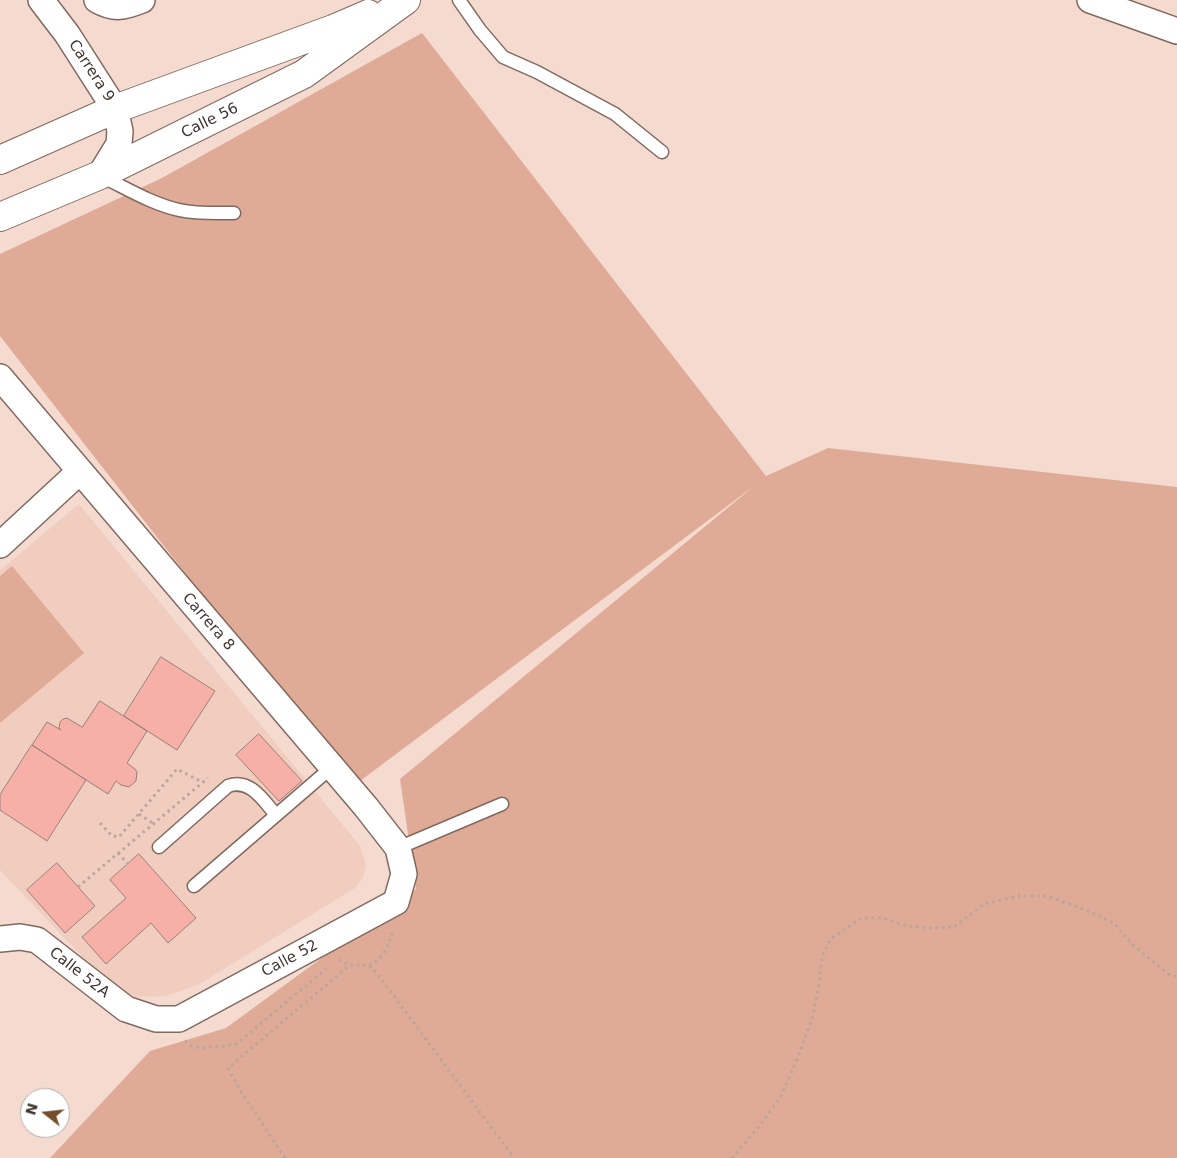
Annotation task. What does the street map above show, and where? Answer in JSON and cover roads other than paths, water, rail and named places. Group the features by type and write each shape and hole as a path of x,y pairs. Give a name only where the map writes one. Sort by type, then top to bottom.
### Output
{"street":[{"name":"Carrera 9","path":"41,0 67,34 115,109 120,131 119,144 100,175"},
{"path":"97,0 108,6 125,7 142,0"},
{"name":"Calle 56","path":"0,160 115,109 333,29 404,0"},
{"name":"Calle 56","path":"0,217 100,175 304,74 404,0"},
{"path":"1090,0 1177,31"},
{"name":"Carrera 8","path":"0,377 332,767 398,848 404,874 396,902"},
{"path":"0,546 79,472"},
{"name":"Calle 52","path":"168,1019 396,902"},
{"name":"Calle 52A","path":"0,939 20,937 37,940 126,1009 168,1019"}],"lane":[{"path":"459,0 480,30 503,57 537,72 614,114 662,152"},
{"path":"100,175 149,199 179,210 234,214"},
{"path":"194,886 332,767"},
{"path":"159,847 228,786 236,783 246,785 256,793 276,815"},
{"path":"398,848 502,804"}]}
